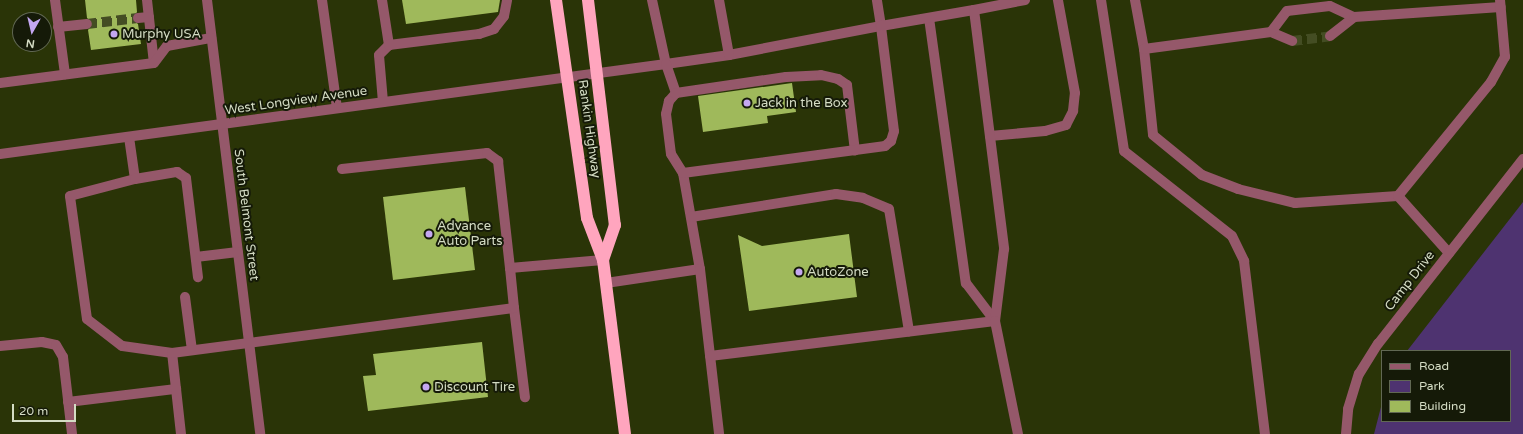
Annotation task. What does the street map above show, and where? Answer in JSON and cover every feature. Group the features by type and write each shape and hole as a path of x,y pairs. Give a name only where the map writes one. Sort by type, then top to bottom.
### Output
{"highway":[{"name":"Rankin Highway","path":"556,0 587,218 603,260 625,434"},
{"name":"Rankin Highway","path":"588,0 615,225 603,260"}],"street":[{"path":"55,0 65,74"},
{"path":"147,0 154,63"},
{"name":"South Belmont Street","path":"207,0 221,125 260,434"},
{"path":"322,0 337,108"},
{"path":"382,0 389,45"},
{"path":"383,102 379,55 389,45 494,29 504,16 507,0"},
{"path":"652,0 666,64 676,93"},
{"path":"719,0 729,55"},
{"path":"683,174 885,146 892,141 894,131 877,0"},
{"name":"West Longview Avenue","path":"0,154 729,55 1025,0"},
{"path":"990,136 1045,131 1066,125 1073,111 1075,93 1058,0"},
{"path":"1101,0 1124,151 1232,236 1244,261 1265,434"},
{"path":"1135,0 1144,49 1153,135 1202,175 1238,189 1295,203 1398,196 1491,82 1505,57 1501,4 1354,17 1330,6 1287,11 1271,32"},
{"path":"974,10 1004,249 995,321 1018,434"},
{"path":"138,18 149,17"},
{"path":"1330,36 1354,17"},
{"path":"928,18 966,282 995,321"},
{"path":"58,27 87,24"},
{"path":"1144,49 1271,32 1292,41"},
{"path":"0,83 154,63 167,46 211,38"},
{"path":"719,434 700,269 683,174 671,154 666,114 670,101 676,93 786,77 821,75 838,79 847,85 855,150"},
{"path":"129,137 135,179"},
{"path":"342,169 487,153 498,161 525,397"},
{"name":"Camp Drive","path":"1346,434 1348,409 1359,374 1378,344 1523,159"},
{"path":"198,277 186,178 177,172 135,179 70,196 87,319 122,346 172,353 514,308"},
{"path":"691,218 836,194 863,198 889,208 909,332"},
{"path":"1398,196 1449,253"},
{"path":"196,257 238,252"},
{"path":"510,268 603,260"},
{"path":"606,283 700,269"},
{"path":"185,297 192,350"},
{"path":"710,356 995,321"},
{"path":"0,346 42,342 56,345 63,356 72,434"},
{"path":"172,353 181,434"},
{"path":"68,402 176,389"}],"green space":[{"path":"1523,202 1523,434 1374,434 1381,407 1381,422 1511,422 1511,350 1408,350"}],"building":[{"name":"Murphy USA","path":"85,0 136,0 137,12 132,19 138,24 141,44 91,50 88,30 93,23 87,18"},
{"path":"402,0 500,0 498,12 406,24"},
{"name":"Jack in the Box","path":"792,83 796,112 767,116 768,123 703,132 698,96"},
{"name":"Advance Auto Parts","path":"465,187 475,270 393,280 383,197"},
{"name":"AutoZone","path":"849,234 857,297 749,311 738,235 762,246"},
{"name":"Discount Tire","path":"482,342 488,397 368,411 363,376 376,375 373,354"}],"tunnel":[{"path":"87,24 138,18"},
{"path":"1292,41 1330,36"}],"place":[{"name":"Murphy USA","path":"114,34"},
{"name":"Jack in the Box","path":"747,103"},
{"name":"Advance Auto Parts","path":"429,234"},
{"name":"AutoZone","path":"799,272"},
{"name":"Discount Tire","path":"426,387"}]}
